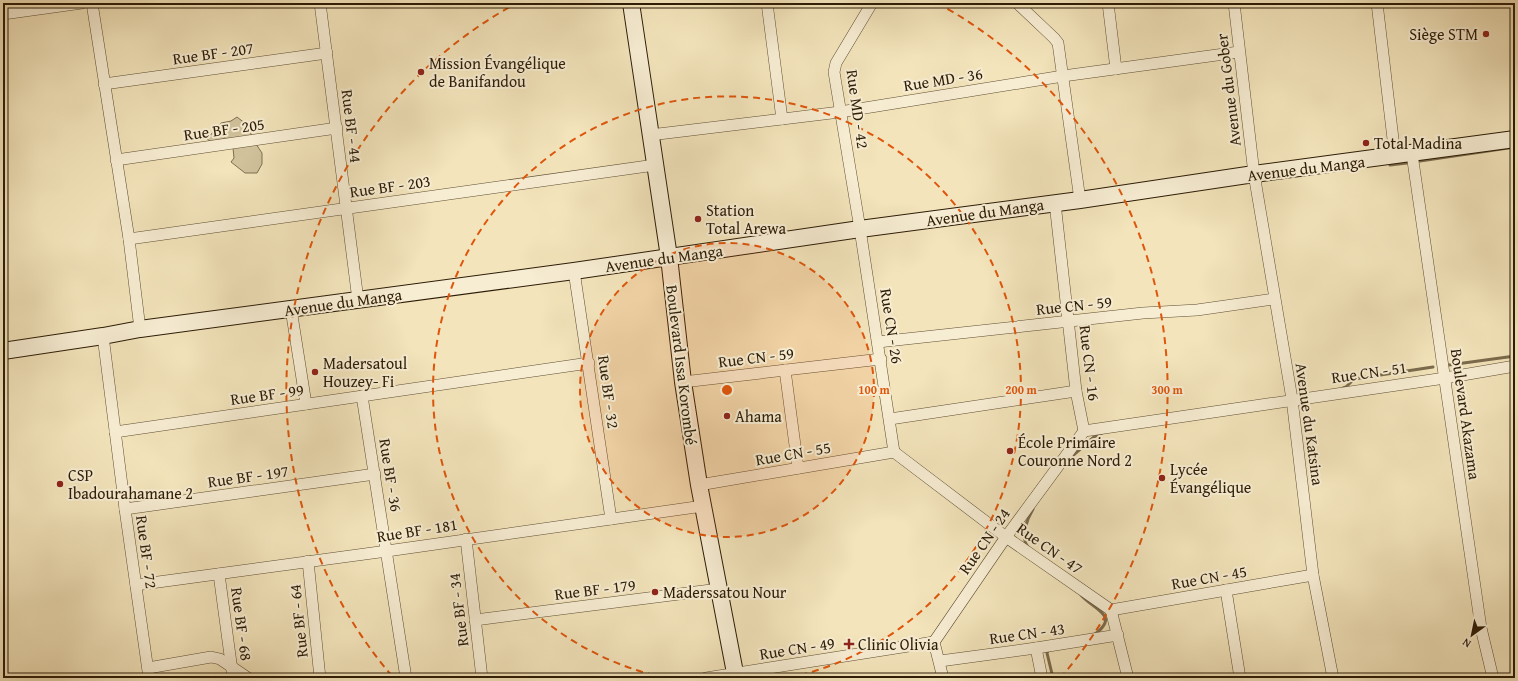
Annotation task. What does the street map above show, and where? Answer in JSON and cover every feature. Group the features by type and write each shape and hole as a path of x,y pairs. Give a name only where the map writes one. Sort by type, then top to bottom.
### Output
{"street":[{"path":"3,14 82,3"},
{"path":"92,3 129,239 140,329"},
{"name":"Rue BF - 44","path":"320,3 358,300"},
{"name":"Boulevard Issa Korombé","path":"631,3 669,257 683,382 699,485 736,676"},
{"path":"767,3 782,119"},
{"name":"Rue MD - 42","path":"860,229 834,68 872,3"},
{"path":"1017,3 1057,40 1080,200"},
{"path":"1108,3 1116,69"},
{"name":"Avenue du Gober","path":"1234,3 1254,174"},
{"path":"1377,3 1395,156"},
{"name":"Rue MD - 36","path":"650,135 840,112 1063,76 1240,52"},
{"name":"Rue BF - 207","path":"104,84 327,53"},
{"name":"Rue BF - 205","path":"116,160 337,128"},
{"name":"Avenue du Manga","path":"3,351 140,329 574,271 860,229 1080,200 1254,174 1515,139"},
{"name":"Boulevard Akazama","path":"1412,154 1481,628 1493,678"},
{"name":"Rue BF - 203","path":"129,239 655,165"},
{"name":"Avenue du Katsina","path":"1254,174 1292,399 1313,575 1330,677"},
{"name":"Rue CN - 16","path":"1055,203 1076,391 1084,431"},
{"name":"Rue CN - 26","path":"860,229 894,452"},
{"name":"Rue BF - 32","path":"574,271 589,363 611,519"},
{"name":"Rue CN - 59","path":"878,342 1143,313 1197,310 1274,299"},
{"path":"291,309 306,404"},
{"name":"Rue BF - 72","path":"103,336 125,509 149,673"},
{"name":"Rue CN - 59","path":"683,382 880,359"},
{"name":"Rue BF - 99","path":"115,432 589,363"},
{"name":"Rue CN - 51","path":"1084,431 1292,399 1445,378 1515,366"},
{"path":"785,370 798,468"},
{"path":"890,419 1076,391"},
{"name":"Rue BF - 36","path":"362,396 406,678"},
{"name":"Rue CN - 24","path":"934,642 1006,537 1084,431"},
{"name":"Rue CN - 55","path":"699,485 894,452"},
{"name":"Rue CN - 47","path":"894,452 1006,537 1111,610"},
{"name":"Rue BF - 197","path":"125,509 375,474"},
{"name":"Rue BF - 181","path":"136,585 308,561 387,552 466,539 703,506"},
{"name":"Rue BF - 34","path":"466,539 482,678"},
{"name":"Rue BF - 64","path":"308,561 320,678"},
{"name":"Rue BF - 68","path":"219,574 233,678"},
{"name":"Rue CN - 45","path":"1111,610 1313,575"},
{"name":"Rue BF - 179","path":"475,620 719,589"},
{"path":"1226,590 1240,678"},
{"path":"1111,610 1128,678"},
{"name":"Rue CN - 43","path":"940,661 1118,635"},
{"path":"934,642 940,661 943,678"},
{"name":"Rue CN - 49","path":"706,678 736,676 934,642"},
{"path":"1036,648 1042,678"},
{"path":"149,673 211,657 220,659 231,665 248,678"}],"shaded area":[{"path":"237,117 246,124 262,153 262,164 257,173 245,173 231,162 234,158 233,148 235,140 224,138 217,146 207,139 221,123 231,121"}],"waterway":[{"path":"1420,161 1515,147"},
{"path":"1390,165 1407,163"},
{"path":"1449,365 1515,356"},
{"path":"1343,388 1354,379 1433,367"},
{"path":"1070,458 1094,437 1102,433"},
{"path":"1028,547 1024,533 1033,509"},
{"path":"1081,595 1098,609 1105,618 1102,628 1094,635"},
{"path":"1049,649 1047,653 1053,678"}],"place":[{"name":"Siège STM","path":"1486,34"},
{"name":"Mission Évangélique de Banifandou","path":"421,72"},
{"name":"Total Madina","path":"1366,143"},
{"name":"Station Total Arewa","path":"698,219"},
{"name":"Madersatoul Houzey- Fi","path":"315,372"},
{"name":"Ahama","path":"727,416"},
{"name":"École Primaire Couronne Nord 2","path":"1010,451"},
{"name":"Lycée Évangélique","path":"1162,478"},
{"name":"CSP Ibadourahamane 2","path":"60,484"},
{"name":"Maderssatou Nour","path":"655,592"},
{"name":"Clinic Olivia","path":"849,644"}]}
